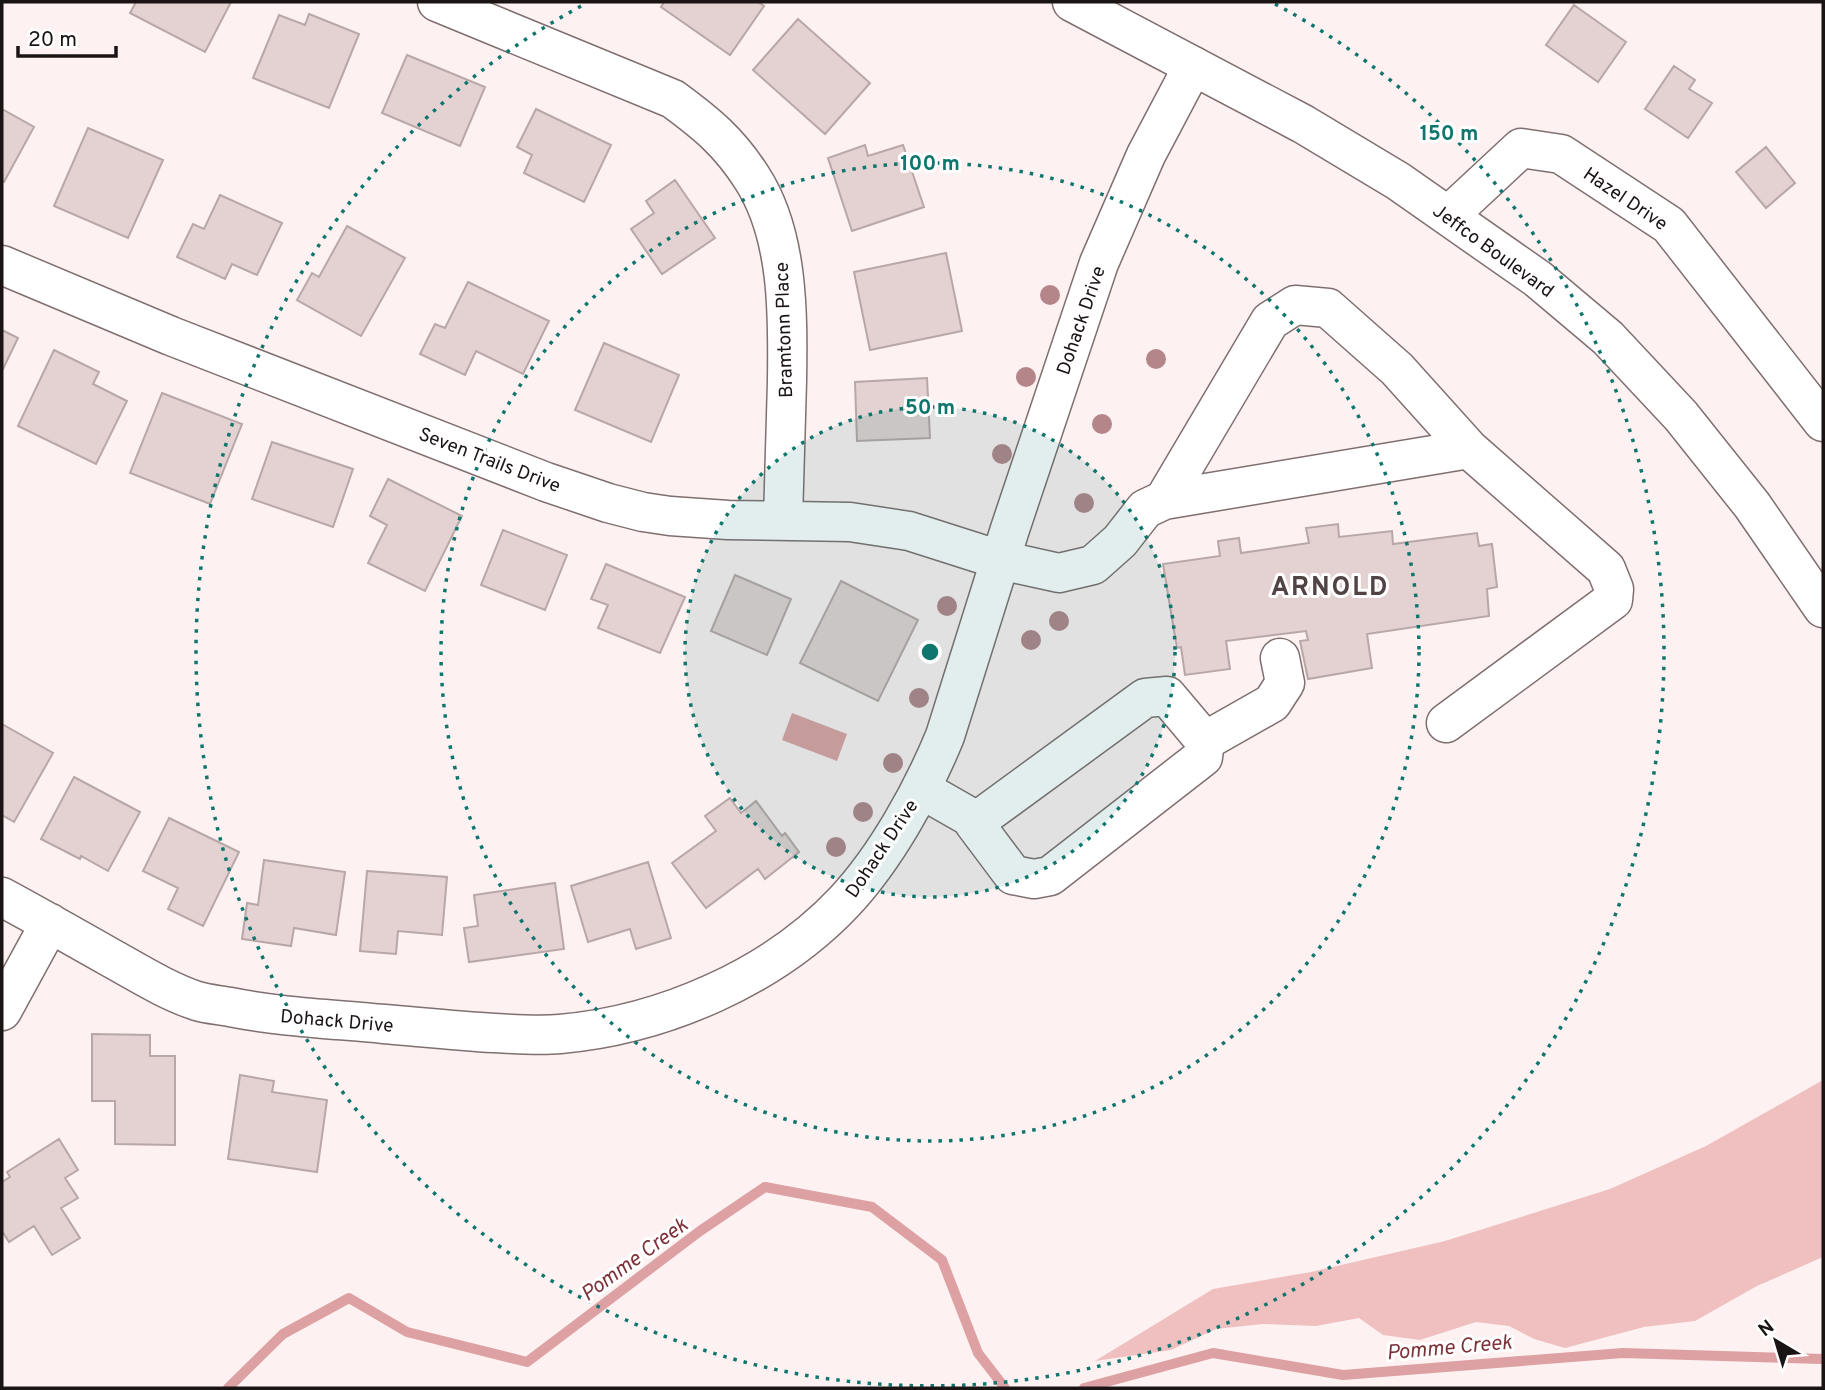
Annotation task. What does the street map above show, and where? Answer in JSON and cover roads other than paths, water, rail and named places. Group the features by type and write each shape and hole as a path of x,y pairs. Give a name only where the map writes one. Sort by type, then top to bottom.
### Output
{"street":[{"name":"Bramtonn Place","path":"437,2 673,99 706,123 730,147 753,179 768,209 780,253 785,296 787,328 783,520"},
{"name":"Jeffco Boulevard","path":"1072,2 1303,124 1398,181 1538,279 1608,338 1681,416 1744,495 1823,608"},
{"name":"Dohack Drive","path":"2,897 162,986 199,1001 256,1013 497,1033 558,1034 602,1029 647,1018 696,1001 743,978 788,950 816,930 846,900 887,845 921,789 945,736 1099,262 1146,155 1193,66"},
{"name":"Hazel Drive","path":"1449,215 1521,148 1561,155 1669,225 1823,422"},
{"name":"Seven Trails Drive","path":"2,265 171,336 546,482 643,512 728,520 850,523 909,531 1000,560 1059,573 1093,565 1120,541 1144,509 1164,500"},
{"path":"1164,500 1270,321 1295,305 1328,308 1397,369 1469,449 1606,569 1614,589 1612,600 1446,723"},
{"path":"1164,500 1469,449"},
{"path":"1205,741 1272,703 1285,683 1280,658"},
{"path":"921,789 970,817 974,823 1013,875 1034,880 1050,876 1203,757 1205,741 1167,696 1145,698 974,823"},
{"path":"2,1011 50,923"}],"waterway":[{"name":"Pomme Creek","path":"228,1388 283,1334 349,1298 407,1332 527,1362 700,1231 765,1187 872,1207 942,1260 978,1353 1005,1388"},
{"name":"Pomme Creek","path":"1084,1388 1213,1353 1343,1375 1623,1353 1823,1359"}],"district":[{"name":"ARNOLD","path":"1330,586"}]}
